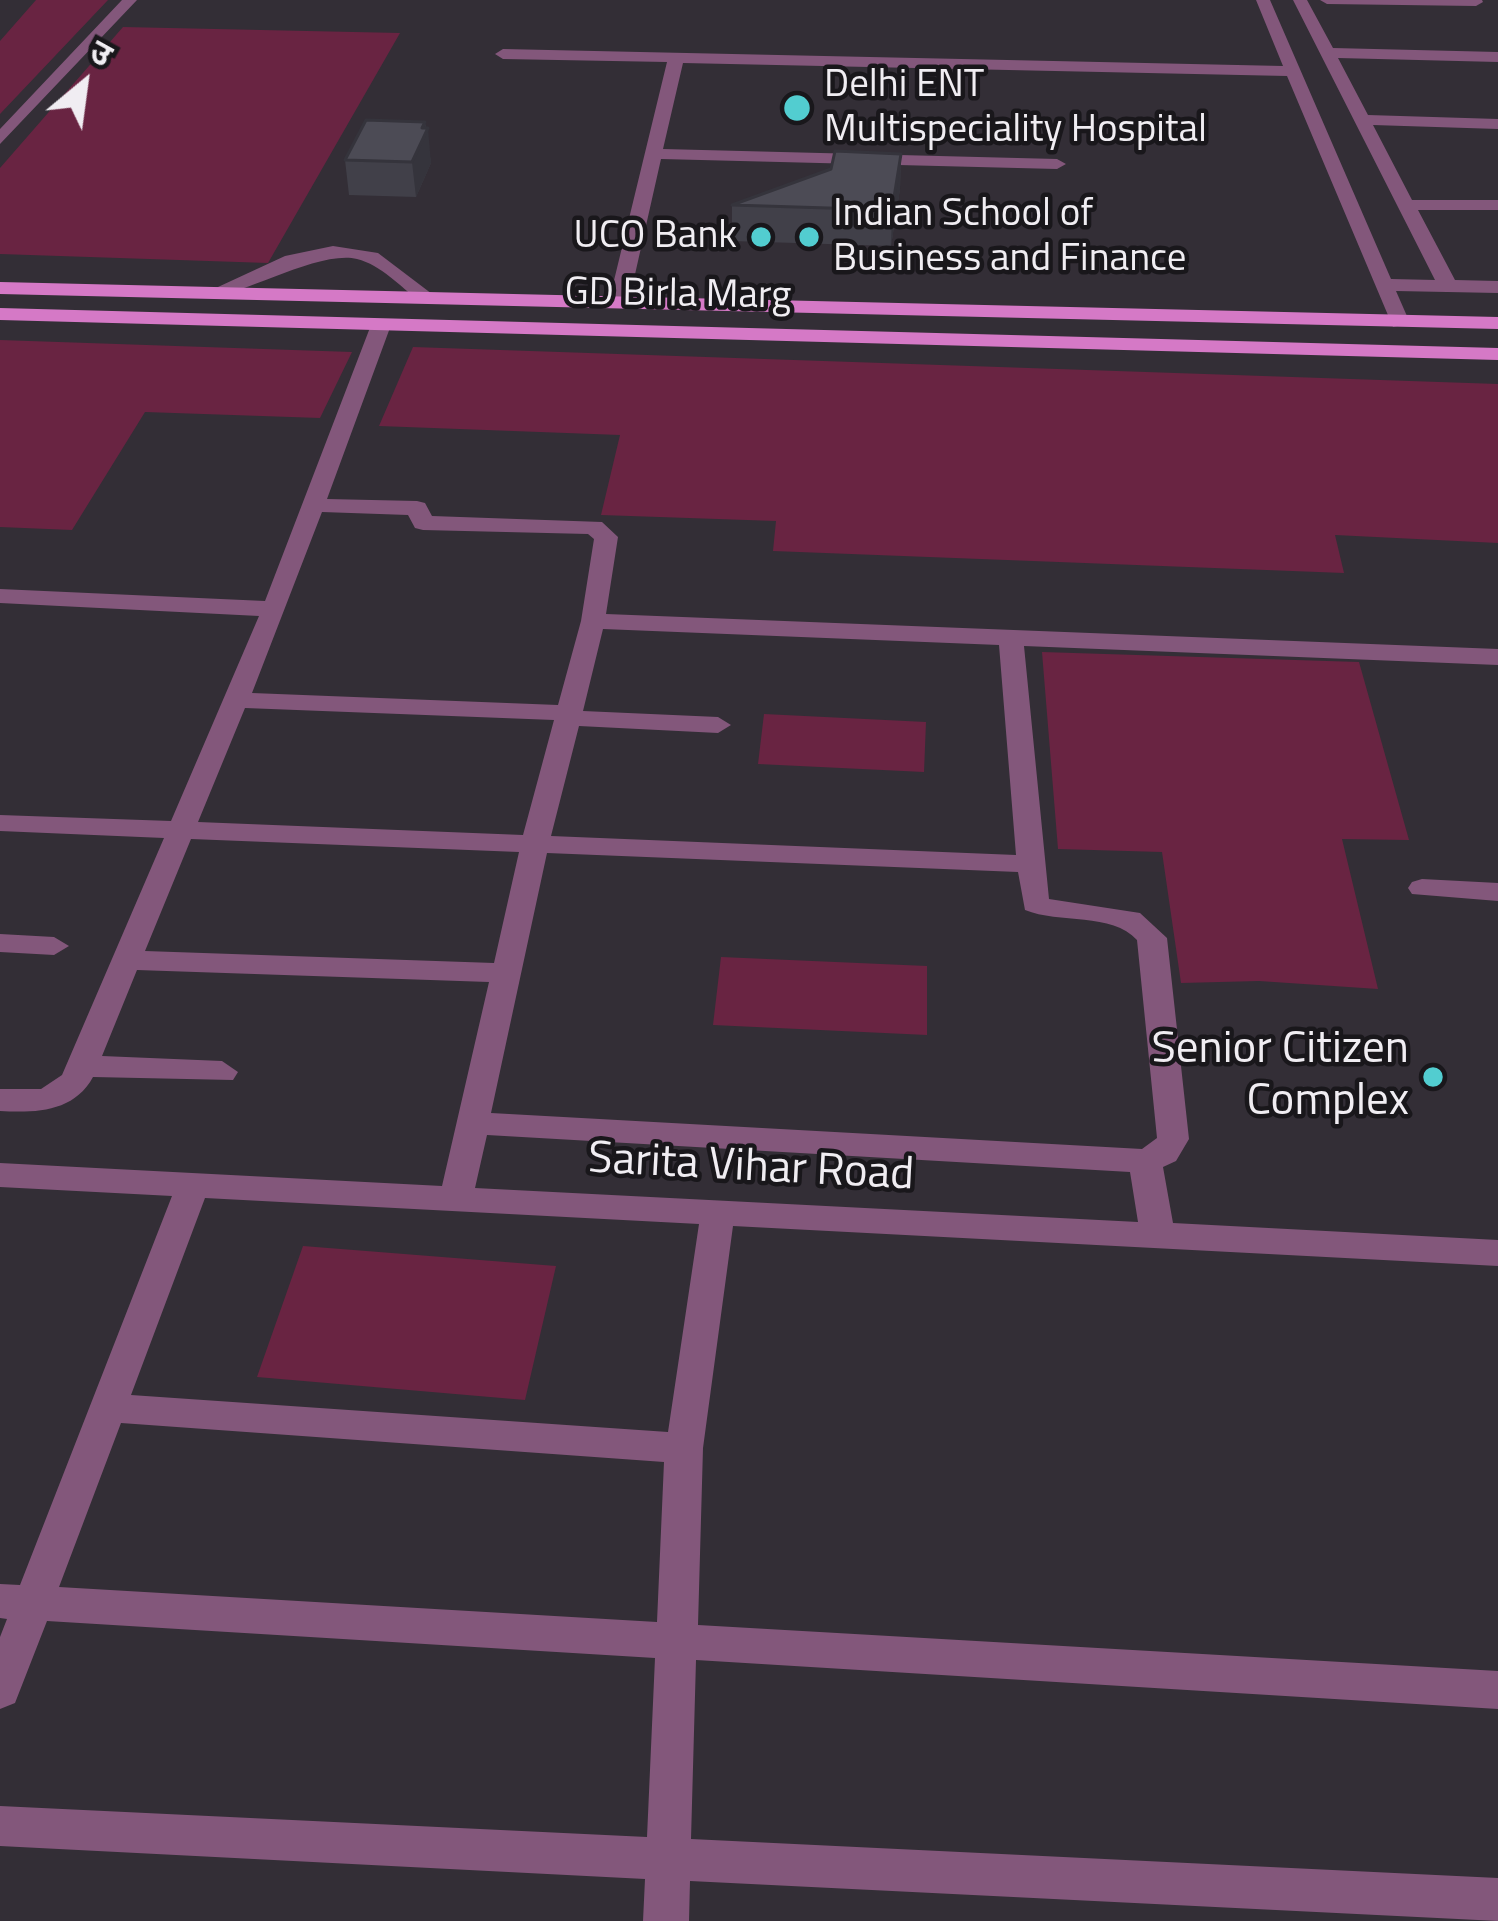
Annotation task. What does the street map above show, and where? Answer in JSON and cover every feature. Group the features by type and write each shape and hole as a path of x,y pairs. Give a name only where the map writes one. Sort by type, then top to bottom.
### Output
{"main road":[{"name":"GD Birla Marg","path":"0,288 1498,323"},
{"path":"669,332 822,328 832,320 820,313 674,302"},
{"path":"1037,311 1008,316 898,315 882,322 895,328 1022,331 1086,343"},
{"name":"GD Birla Marg","path":"0,314 1498,354"}],"street":[{"path":"0,140 130,0"},
{"path":"1252,0 1263,0 1400,323"},
{"path":"1300,0 1448,286"},
{"path":"1327,0 1476,2"},
{"path":"1328,53 1498,57"},
{"path":"503,54 1293,71"},
{"path":"619,301 676,58"},
{"path":"1366,121 1498,124"},
{"path":"653,154 1057,164"},
{"path":"1406,205 1498,205"},
{"path":"215,292 315,255 347,252 370,256 426,297"},
{"path":"1384,285 1498,287"},
{"path":"0,1100 36,1102 62,1096 81,1066 274,609 381,325"},
{"path":"314,505 417,508 423,523 600,529 606,537 593,622 535,844 455,1199"},
{"path":"0,596 274,609"},
{"path":"593,622 1498,657"},
{"path":"472,1123 1145,1161 1164,1153 1172,1139 1152,938 1144,925 1130,918 1065,915 1035,904 1011,637"},
{"path":"236,700 718,724"},
{"path":"0,823 1028,864"},
{"path":"1422,889 1498,892"},
{"path":"0,943 54,946"},
{"path":"126,960 506,973"},
{"path":"81,1066 222,1072"},
{"path":"1145,1161 1158,1236"},
{"name":"Sarita Vihar Road","path":"0,1175 1498,1253"},
{"path":"0,1690 17,1602 110,1408 194,1185"},
{"path":"666,1921 684,1448 718,1213"},
{"path":"110,1408 684,1448"},
{"path":"17,1602 1498,1690"},
{"path":"0,1826 1498,1900"}],"shaded area":[{"path":"36,0 108,0 0,114 0,41"},
{"path":"123,27 400,33 268,263 0,254 0,168"},
{"path":"0,340 352,352 320,418 145,412 72,530 0,527"},
{"path":"413,347 1498,384 1498,543 1335,535 1344,573 773,551 776,521 601,515 620,435 379,426"},
{"path":"1042,652 1359,662 1409,840 1342,839 1378,989 1259,981 1181,983 1162,852 1058,849"},
{"path":"764,714 926,722 924,772 758,764"},
{"path":"721,957 927,966 927,1035 713,1025"},
{"path":"303,1246 556,1266 525,1400 257,1377"}],"building":[{"path":"366,120 425,122 422,128 428,128 412,162 345,160"},
{"path":"835,151 901,154 892,210 732,205 831,169"}],"place":[{"name":"Delhi ENT Multispeciality Hospital","path":"797,108"},
{"name":"UCO Bank","path":"761,237"},
{"name":"Indian School of Business and Finance","path":"809,237"},
{"name":"Senior Citizen Complex","path":"1433,1077"}]}
